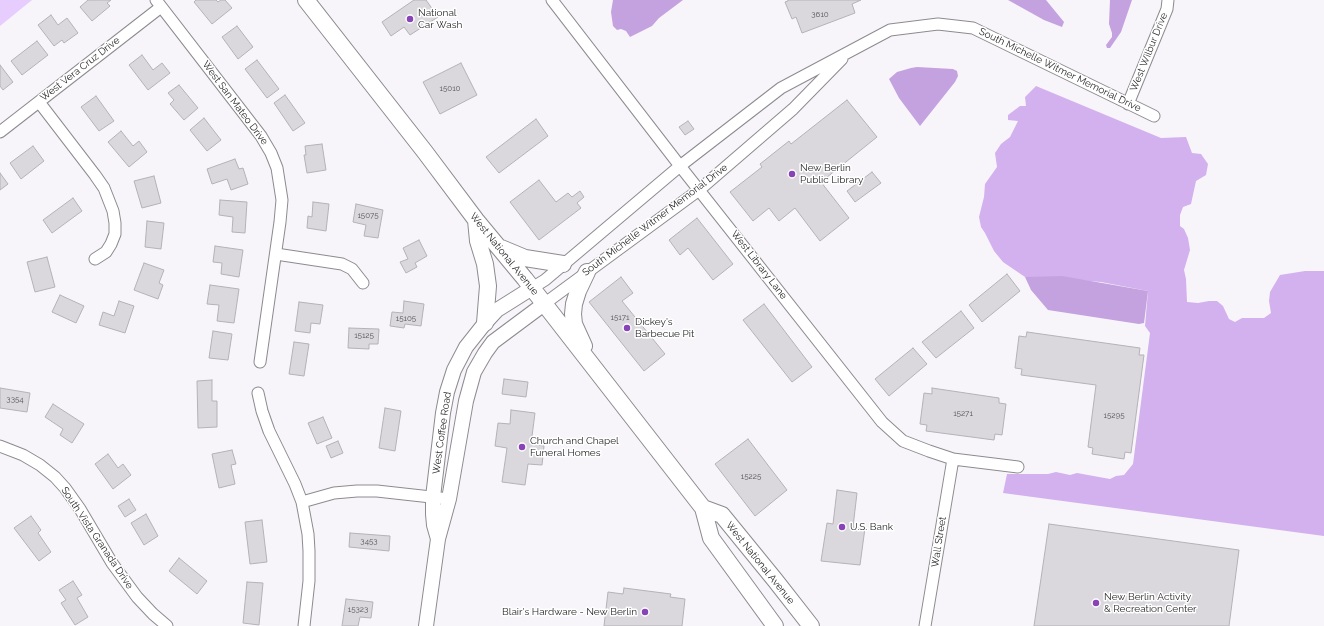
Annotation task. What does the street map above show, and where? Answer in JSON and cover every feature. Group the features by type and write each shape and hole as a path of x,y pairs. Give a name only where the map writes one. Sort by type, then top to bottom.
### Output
{"main road":[{"name":"West National Avenue","path":"306,0 425,152 476,220 532,288 703,508 711,538 775,626"},
{"path":"476,220 478,241 486,270 488,286 484,323"},
{"path":"499,247 525,258 563,264"},
{"path":"587,272 574,304 574,324 597,373"},
{"name":"West National Avenue","path":"703,508 722,515 811,626"}],"street":[{"name":"West Library Lane","path":"552,0 680,166 882,422 903,441 929,451 953,459 1013,467"},
{"name":"West Wilbur Drive","path":"1128,104 1167,9 1168,0"},
{"name":"West Vera Cruz Drive","path":"0,132 39,102 158,4"},
{"name":"West San Mateo Drive","path":"158,4 262,136 278,168 282,200 276,254 260,362"},
{"name":"South Michelle Witmer Memorial Drive","path":"532,288 545,280 680,166 781,88 890,30 938,24 973,28 1154,116"},
{"name":"South Michelle Witmer Memorial Drive","path":"544,304 699,190 793,109 851,50"},
{"path":"39,102 104,188 113,211 115,234 106,252 95,259"},
{"path":"276,254 342,264 352,270 363,283"},
{"name":"West Coffee Road","path":"438,540 432,514 433,497 443,413 448,386 459,358 484,323 500,307 532,288"},
{"name":"West Coffee Road","path":"426,626 438,540 449,499 466,400 477,367 493,342 544,304"},
{"path":"258,393 269,431 295,484 302,502 308,534 309,551 309,581 304,626"},
{"name":"South Vista Granada Drive","path":"0,446 23,455 40,465 55,477 80,509 112,563 137,597 167,626"},
{"name":"Wall Street","path":"925,626 953,459"},
{"path":"302,502 334,493 377,490 449,499"}],"shaded area":[{"path":"0,0 32,0 0,26"},
{"path":"613,0 683,0 659,18 652,26 630,37 626,31 621,29 617,30 613,26 611,12"},
{"path":"1008,0 1046,0 1064,22 1062,27 1044,20"},
{"path":"1110,0 1132,0 1121,32 1110,48 1107,48 1106,45 1112,37 1109,24"},
{"path":"917,67 953,69 957,71 958,76 955,82 920,126 899,98 889,79 897,72"},
{"path":"1036,86 1161,138 1186,137 1192,153 1201,154 1208,164 1206,175 1196,181 1191,204 1183,207 1180,215 1180,226 1184,229 1188,238 1190,250 1184,270 1187,302 1198,303 1217,301 1223,306 1229,319 1235,322 1242,318 1264,318 1271,313 1269,301 1270,292 1280,275 1305,271 1324,271 1324,536 1003,493 1007,474 1048,474 1056,472 1070,475 1077,473 1110,479 1116,476 1124,475 1133,464 1150,333 1145,326 1148,291 1101,282 1025,277 1003,262 994,251 981,227 979,217 984,197 985,184 997,167 995,153 1001,144 1010,137 1018,121 1008,120 1008,115 1020,106 1026,106 1025,97"},
{"path":"1062,276 1148,291 1144,323 1139,324 1048,310 1031,290 1025,277"}],"building":[{"path":"88,0 111,0 107,3 110,6 92,21 80,7"},
{"path":"196,0 216,0 218,2 225,0 232,8 212,24 194,2"},
{"name":"National Car Wash","path":"414,0 426,0 438,17 410,35 404,27 391,36 382,22"},
{"path":"788,0 861,0 852,4 855,13 802,33 796,17 792,19 785,2"},
{"path":"51,15 58,25 67,18 78,33 64,43 62,40 54,46 38,25"},
{"path":"237,26 253,47 238,59 222,37"},
{"path":"37,41 48,55 22,75 11,61"},
{"path":"142,55 153,70 162,63 170,73 148,90 129,65"},
{"path":"257,60 279,89 267,98 245,69"},
{"path":"461,63 477,95 440,114 423,82"},
{"path":"0,65 13,82 3,90 0,86"},
{"path":"179,85 198,108 184,120 170,104 174,100 168,93"},
{"path":"285,95 305,123 293,131 274,103"},
{"path":"96,96 114,121 99,131 81,107"},
{"name":"New Berlin Public Library","path":"847,100 877,137 821,182 849,218 820,241 795,208 779,221 769,208 753,221 730,192 762,167 760,164 789,141 791,144"},
{"path":"204,118 221,140 207,151 190,130"},
{"path":"536,119 548,136 499,173 486,157"},
{"path":"688,121 694,129 685,135 679,127"},
{"path":"121,131 133,146 139,141 147,152 129,167 108,142"},
{"path":"322,144 326,170 307,173 304,155 306,155 305,146"},
{"path":"33,146 44,161 21,179 10,163"},
{"path":"235,159 239,169 243,168 248,184 231,190 227,179 212,184 207,169"},
{"path":"872,172 881,183 855,202 847,191"},
{"path":"0,173 8,184 0,190"},
{"path":"154,176 161,203 142,208 134,181"},
{"path":"539,180 556,202 568,193 572,197 580,191 584,197 577,203 581,208 539,240 510,202"},
{"path":"73,198 82,211 52,233 43,220"},
{"path":"220,200 247,202 245,233 232,232 233,217 219,215"},
{"path":"313,202 329,204 326,231 307,228 308,216 312,217"},
{"path":"356,204 383,210 378,238 364,236 366,225 353,222"},
{"path":"697,218 733,264 713,280 688,248 680,255 669,240"},
{"path":"147,221 164,223 161,249 145,247"},
{"path":"419,240 427,256 415,263 417,267 406,273 400,262 408,259 403,248"},
{"path":"215,246 243,250 239,277 221,274 222,263 213,262"},
{"path":"47,257 55,287 35,292 27,262"},
{"path":"144,263 164,270 159,283 163,285 158,299 134,290"},
{"path":"1007,274 1020,291 982,322 969,305"},
{"name":"Dickey's Barbecue Pit","path":"621,277 633,293 622,301 665,354 644,371 589,302"},
{"path":"210,285 239,289 234,323 217,321 219,305 207,304"},
{"path":"60,295 84,306 76,323 52,312"},
{"path":"119,301 134,306 125,333 99,325 103,312 114,316"},
{"path":"404,301 424,304 421,326 405,324 404,328 390,326 392,312 403,313"},
{"path":"299,302 323,305 320,324 311,323 310,333 295,331"},
{"path":"764,304 812,367 792,382 743,320"},
{"path":"961,311 974,328 936,358 922,342"},
{"path":"349,328 379,329 378,344 369,344 369,349 348,348"},
{"path":"213,331 232,334 228,360 209,358"},
{"path":"1027,332 1140,348 1139,355 1144,355 1131,453 1125,452 1124,459 1092,454 1093,448 1088,447 1096,385 1021,375 1022,369 1015,368 1019,336 1026,337"},
{"path":"294,342 309,344 304,376 289,374"},
{"path":"913,348 927,364 889,396 875,379"},
{"path":"504,379 528,382 526,397 502,394"},
{"path":"212,380 212,401 217,401 217,427 198,428 197,381"},
{"path":"0,388 30,393 27,412 0,408"},
{"path":"932,388 999,398 999,403 1006,404 1002,435 995,434 994,440 926,431 927,425 920,424 924,393 932,394"},
{"path":"53,404 84,424 72,443 60,435 63,429 45,417"},
{"path":"385,408 401,411 395,451 379,448"},
{"name":"Church and Chapel Funeral Homes","path":"511,410 535,413 531,444 544,446 542,465 528,464 525,485 502,482 507,448 495,446 498,423 510,424"},
{"path":"323,417 332,438 317,444 308,423"},
{"path":"748,439 787,490 755,516 715,464"},
{"path":"338,441 343,453 331,458 326,446"},
{"path":"232,450 236,464 231,465 235,484 219,488 212,454"},
{"path":"108,454 118,468 123,464 131,475 113,489 95,464"},
{"name":"U.S. Bank","path":"837,490 857,493 853,527 865,528 860,565 821,561 827,523 833,524"},
{"path":"129,499 136,510 125,517 118,506"},
{"path":"146,514 158,536 144,545 131,523"},
{"path":"31,516 41,530 38,533 51,552 39,561 14,528"},
{"path":"262,520 267,562 250,564 245,522"},
{"path":"1049,524 1239,550 1229,626 1034,626"},
{"path":"350,533 390,536 389,551 349,547"},
{"path":"179,558 207,581 197,594 169,571"},
{"path":"73,581 82,595 77,598 88,617 75,625 61,603 66,600 59,590"},
{"path":"247,582 263,583 259,625 243,623"},
{"name":"Blair's Hardware - New Berlin","path":"624,588 671,594 670,597 685,599 682,626 604,626 608,592 623,594"},
{"path":"346,599 373,602 371,618 360,617 358,626 342,626"}],"place":[{"name":"National Car Wash","path":"410,19"},
{"name":"New Berlin Public Library","path":"792,174"},
{"name":"Dickey's Barbecue Pit","path":"627,328"},
{"name":"Church and Chapel Funeral Homes","path":"522,447"},
{"name":"U.S. Bank","path":"842,527"},
{"name":"New Berlin Activity & Recreation Center","path":"1096,603"},
{"name":"Blair's Hardware - New Berlin","path":"645,612"}]}
